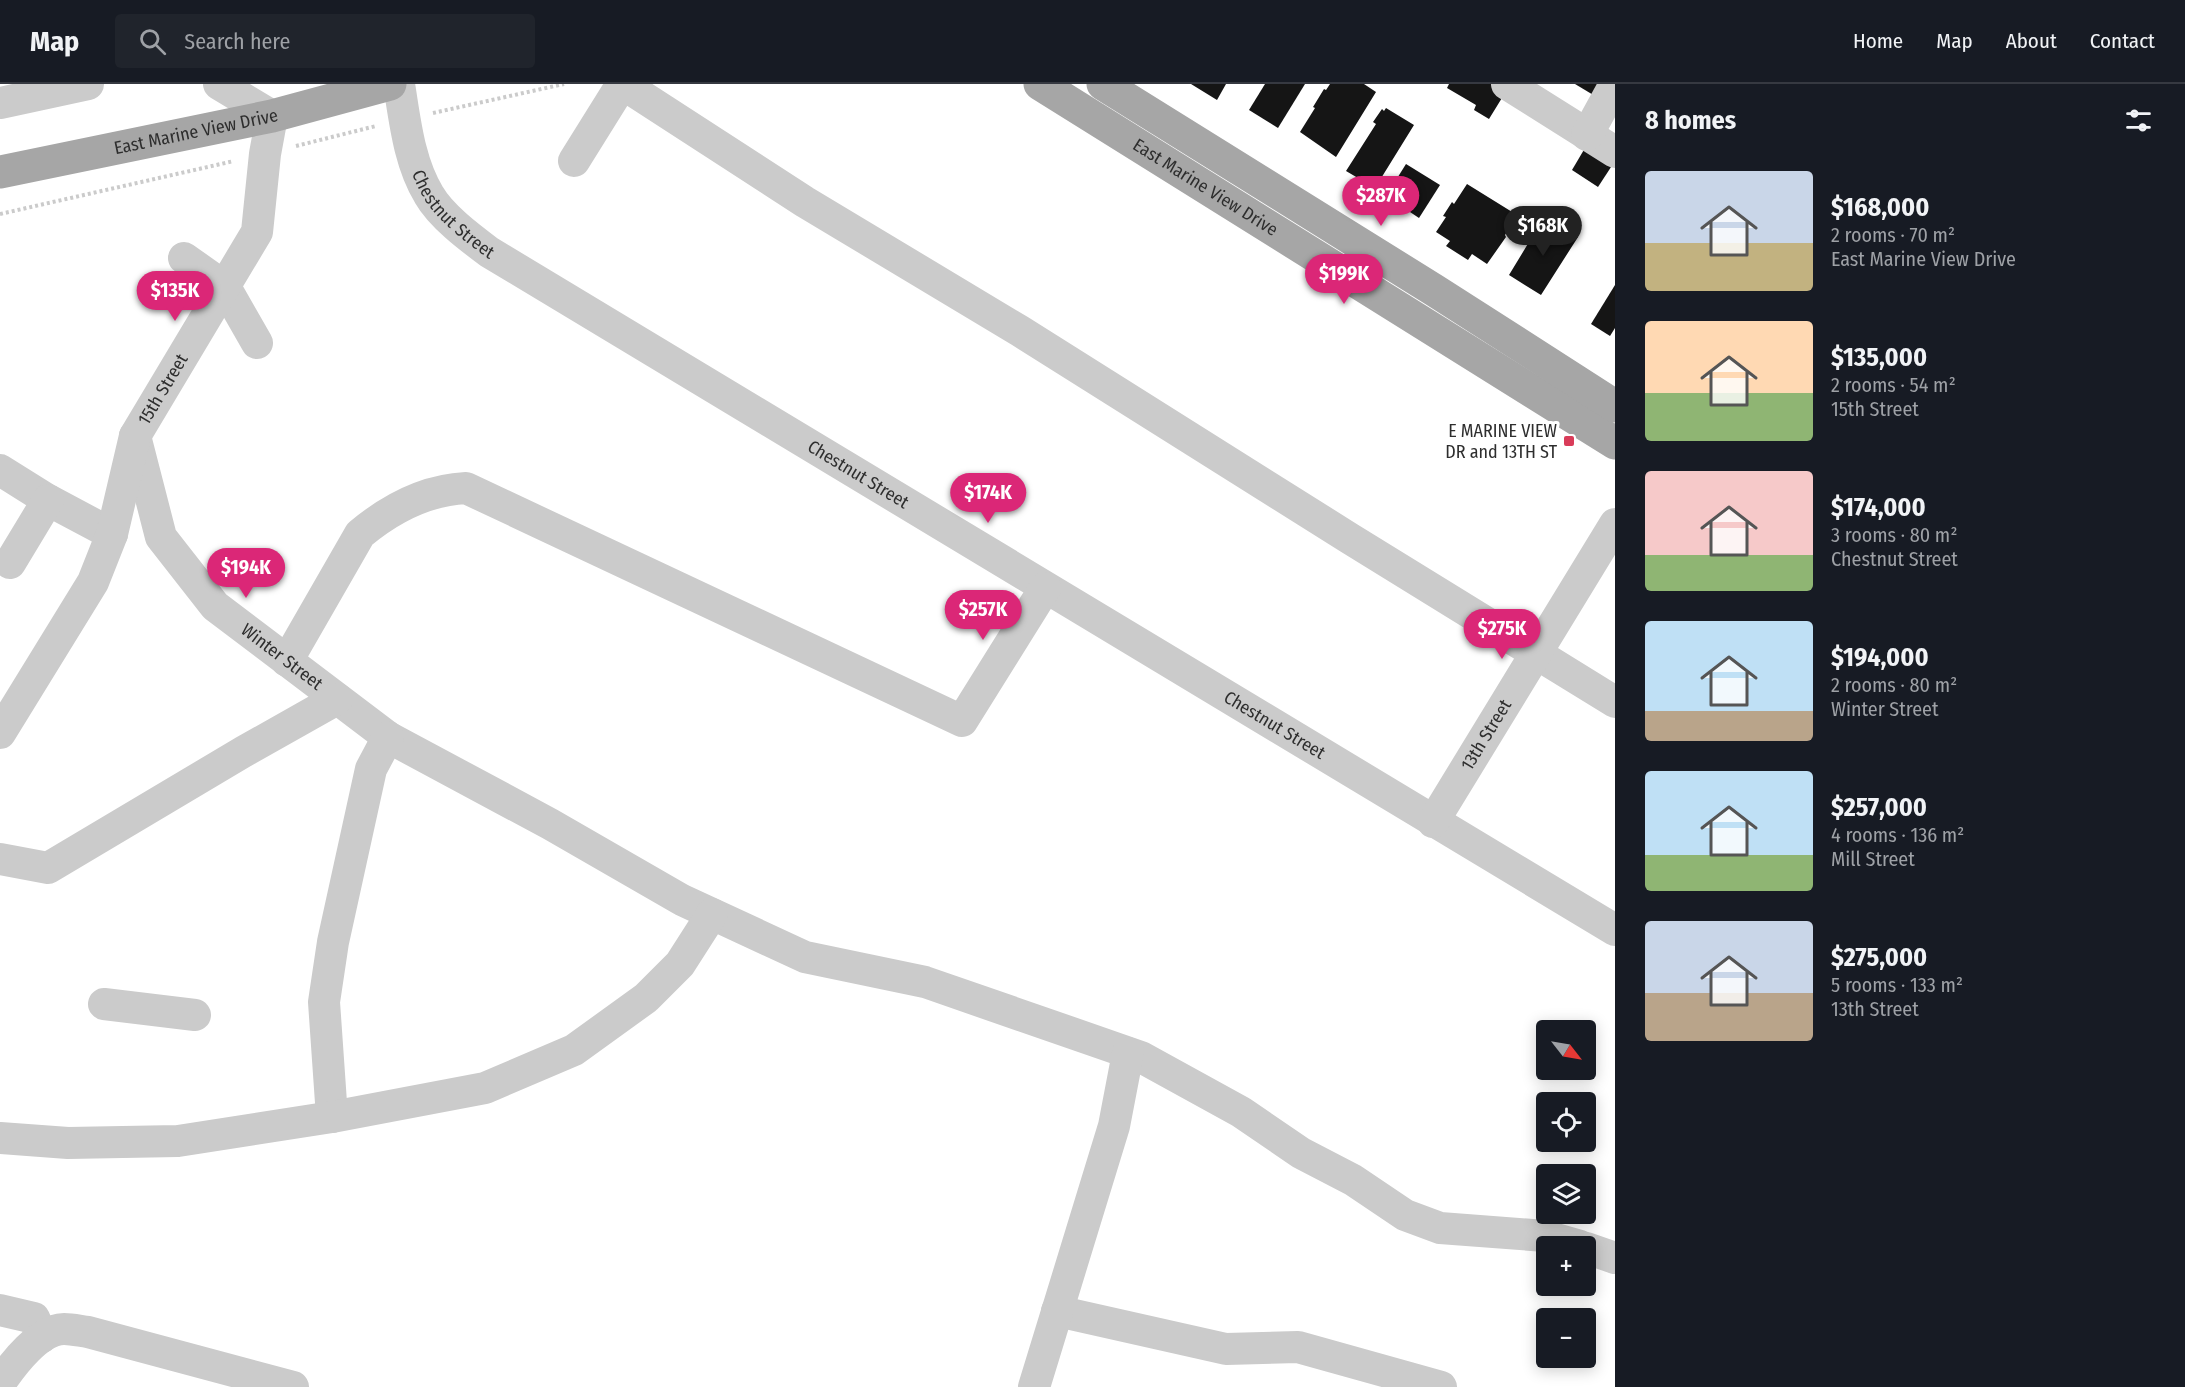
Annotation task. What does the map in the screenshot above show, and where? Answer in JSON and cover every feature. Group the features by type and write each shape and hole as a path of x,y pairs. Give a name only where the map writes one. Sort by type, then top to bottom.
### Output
{"main road":[{"name":"East Marine View Drive","path":"0,172 272,116 390,84"},
{"name":"East Marine View Drive","path":"1040,84 1615,443"},
{"name":"East Marine View Drive","path":"1116,87 1615,406"}],"street":[{"path":"0,103 87,84"},
{"path":"219,84 272,116"},
{"name":"Chestnut Street","path":"399,84 411,151 429,195 460,230 499,258 1432,822 1615,930"},
{"path":"574,161 623,84 805,202 1020,331 1615,702"},
{"path":"1507,84 1615,152"},
{"path":"1587,135 1615,84"},
{"path":"1101,122 1116,87"},
{"name":"15th Street","path":"0,733 93,582 112,534 135,436 257,232 265,154 272,116"},
{"path":"184,258 225,287 257,343"},
{"name":"Winter Street","path":"135,436 161,537 215,606 388,737 550,824 682,900 805,957 925,982 1141,1057 1241,1112 1301,1153 1353,1180 1405,1215 1440,1228 1545,1236"},
{"path":"0,470 48,500 112,534"},
{"path":"287,661 360,534 378,519 398,507 450,489 466,488 962,721 1045,588"},
{"path":"10,563 48,500"},
{"name":"13th Street","path":"1432,822 1615,525"},
{"path":"0,859 48,868 337,699"},
{"path":"332,1117 324,1002 333,942 372,769 388,737"},
{"path":"0,1138 68,1143 178,1141 332,1117 485,1088 574,1050 646,998 680,964 712,914"},
{"path":"104,1004 195,1015"},
{"path":"1034,1387 1114,1126 1128,1053"},
{"path":"1596,1251 1615,1258"},
{"path":"0,1310 34,1318 42,1337"},
{"path":"1057,1311 1226,1349 1298,1347 1441,1387"},
{"path":"0,1383 12,1366 42,1337 62,1329 88,1332 294,1387"}],"building":[{"path":"1191,84 1226,84 1217,100"},
{"path":"1265,84 1305,84 1278,128 1249,110"},
{"path":"1330,84 1364,84 1376,92 1336,157 1300,132 1324,89 1326,90"},
{"path":"1449,84 1491,84 1505,93 1489,119 1474,110 1476,105 1447,88"},
{"path":"1575,84 1602,84 1595,96"},
{"path":"1386,108 1414,125 1375,188 1346,171 1376,124 1373,122 1382,109 1384,111"},
{"path":"1585,148 1613,164 1598,187 1572,170"},
{"path":"1406,164 1440,185 1419,218 1386,196"},
{"path":"1467,184 1517,215 1506,237 1487,264 1472,254 1468,260 1446,246 1450,241 1436,232 1452,202 1454,204"},
{"path":"1554,222 1578,237 1541,295 1509,275 1540,224 1549,230"},
{"path":"1615,285 1615,328 1610,336 1591,324"}],"place":[{"name":"E MARINE VIEW DR and 13TH ST","path":"1569,441"}]}
